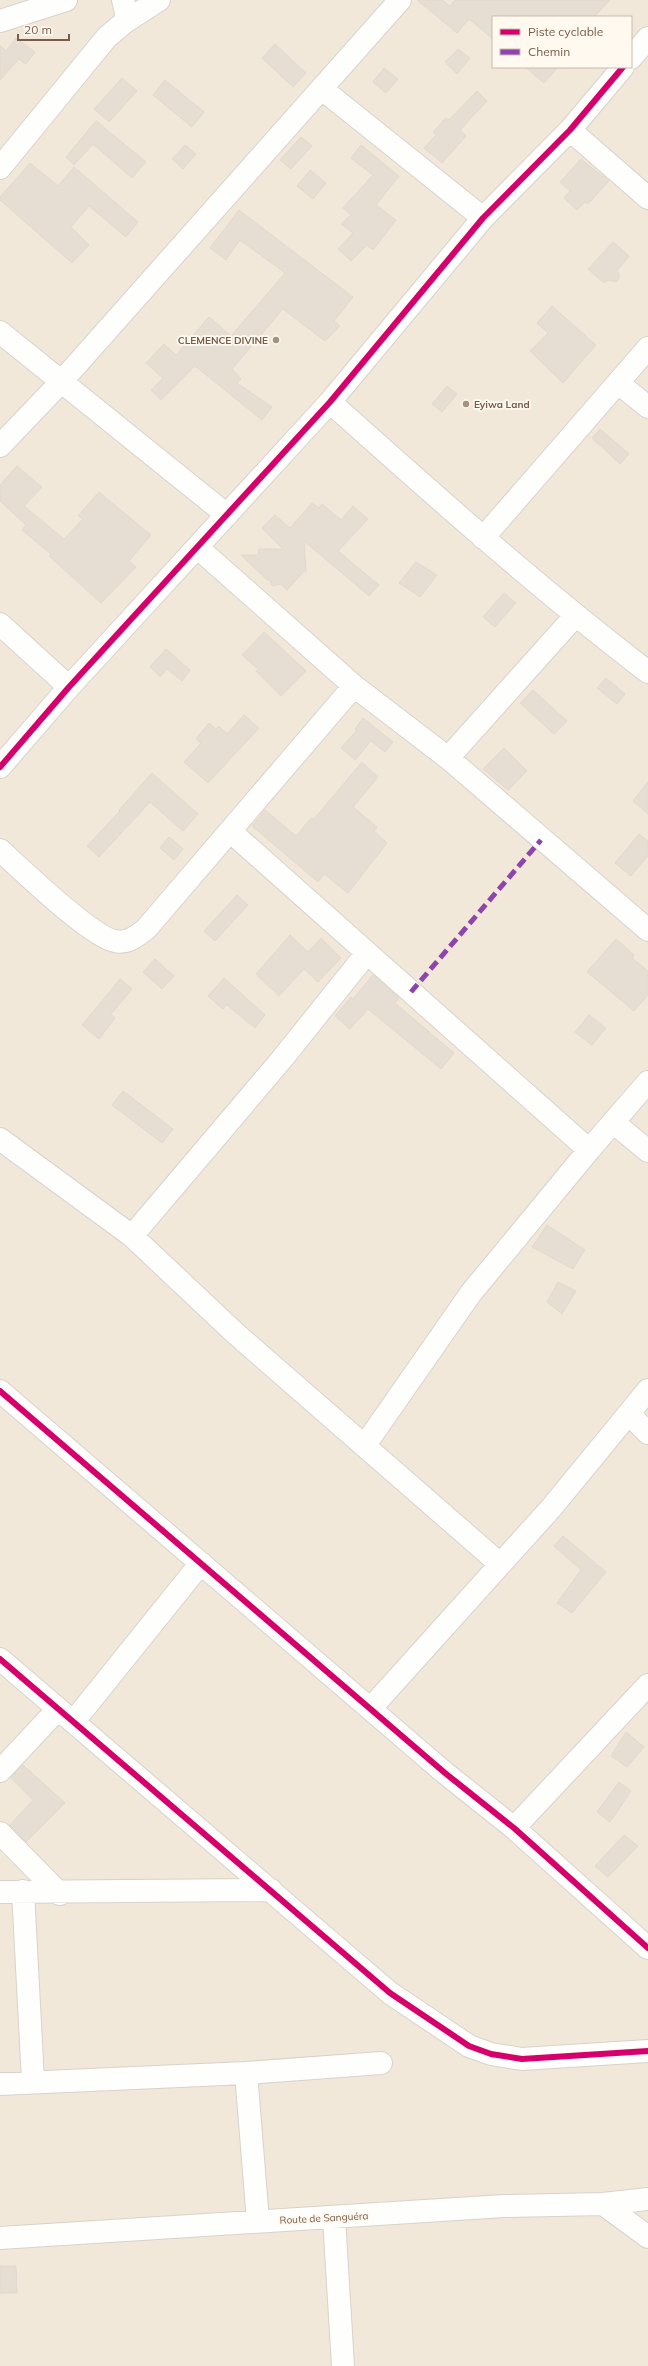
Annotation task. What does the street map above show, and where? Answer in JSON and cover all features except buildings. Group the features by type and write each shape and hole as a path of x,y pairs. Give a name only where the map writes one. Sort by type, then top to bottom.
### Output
{"street":[{"path":"0,21 66,0"},
{"path":"123,0 126,12 125,22"},
{"path":"0,168 107,37 125,22 159,0"},
{"path":"0,446 62,381 400,0"},
{"path":"632,57 648,38"},
{"path":"0,767 69,687 198,548 330,402 483,218 570,130 623,68"},
{"path":"322,89 483,218"},
{"path":"570,130 648,198"},
{"path":"0,332 227,515"},
{"path":"483,538 648,348"},
{"path":"618,382 648,407"},
{"path":"330,402 483,538 575,616 648,672"},
{"path":"198,548 354,686 448,758 648,930"},
{"path":"448,758 575,616"},
{"path":"0,624 69,687"},
{"path":"0,850 78,919 106,939 117,942 134,938 146,929 354,686"},
{"path":"230,831 589,1150"},
{"path":"132,1236 282,1059 367,953"},
{"path":"365,1445 471,1293 589,1150 648,1082"},
{"path":"613,1122 648,1151"},
{"path":"0,1139 132,1236 235,1333 500,1564"},
{"path":"370,1708 552,1507 648,1390"},
{"path":"0,1391 445,1773 514,1828 648,1948"},
{"path":"629,1414 648,1433"},
{"path":"0,1772 66,1715 201,1563"},
{"path":"0,1659 390,1993 469,2046 491,2054 522,2058 648,2051"},
{"path":"514,1828 645,1693"},
{"path":"0,1833 60,1894"},
{"path":"0,1892 23,1891 60,1894 271,1890"},
{"path":"23,1891 34,2081"},
{"path":"0,2084 34,2081 246,2073 381,2063"},
{"path":"246,2073 258,2221"},
{"name":"Route de Sanguéra","path":"0,2238 258,2221 334,2218 504,2206 603,2204 648,2200"},
{"path":"603,2204 648,2237"},
{"path":"334,2218 343,2366"}],"shaded area":[{"path":"0,0 648,0 648,2366 0,2366"}],"marked path":[{"path":"411,992 541,840"}],"cycle path":[{"path":"0,767 69,687 330,402 483,218 570,130 622,68"},
{"path":"0,1391 445,1773 514,1828 648,1948"},
{"path":"0,1659 390,1993 469,2046 491,2054 522,2059 648,2051"}],"place":[{"name":"CLEMENCE DIVINE","path":"276,340"},
{"name":"Eyiwa Land","path":"466,404"}]}
